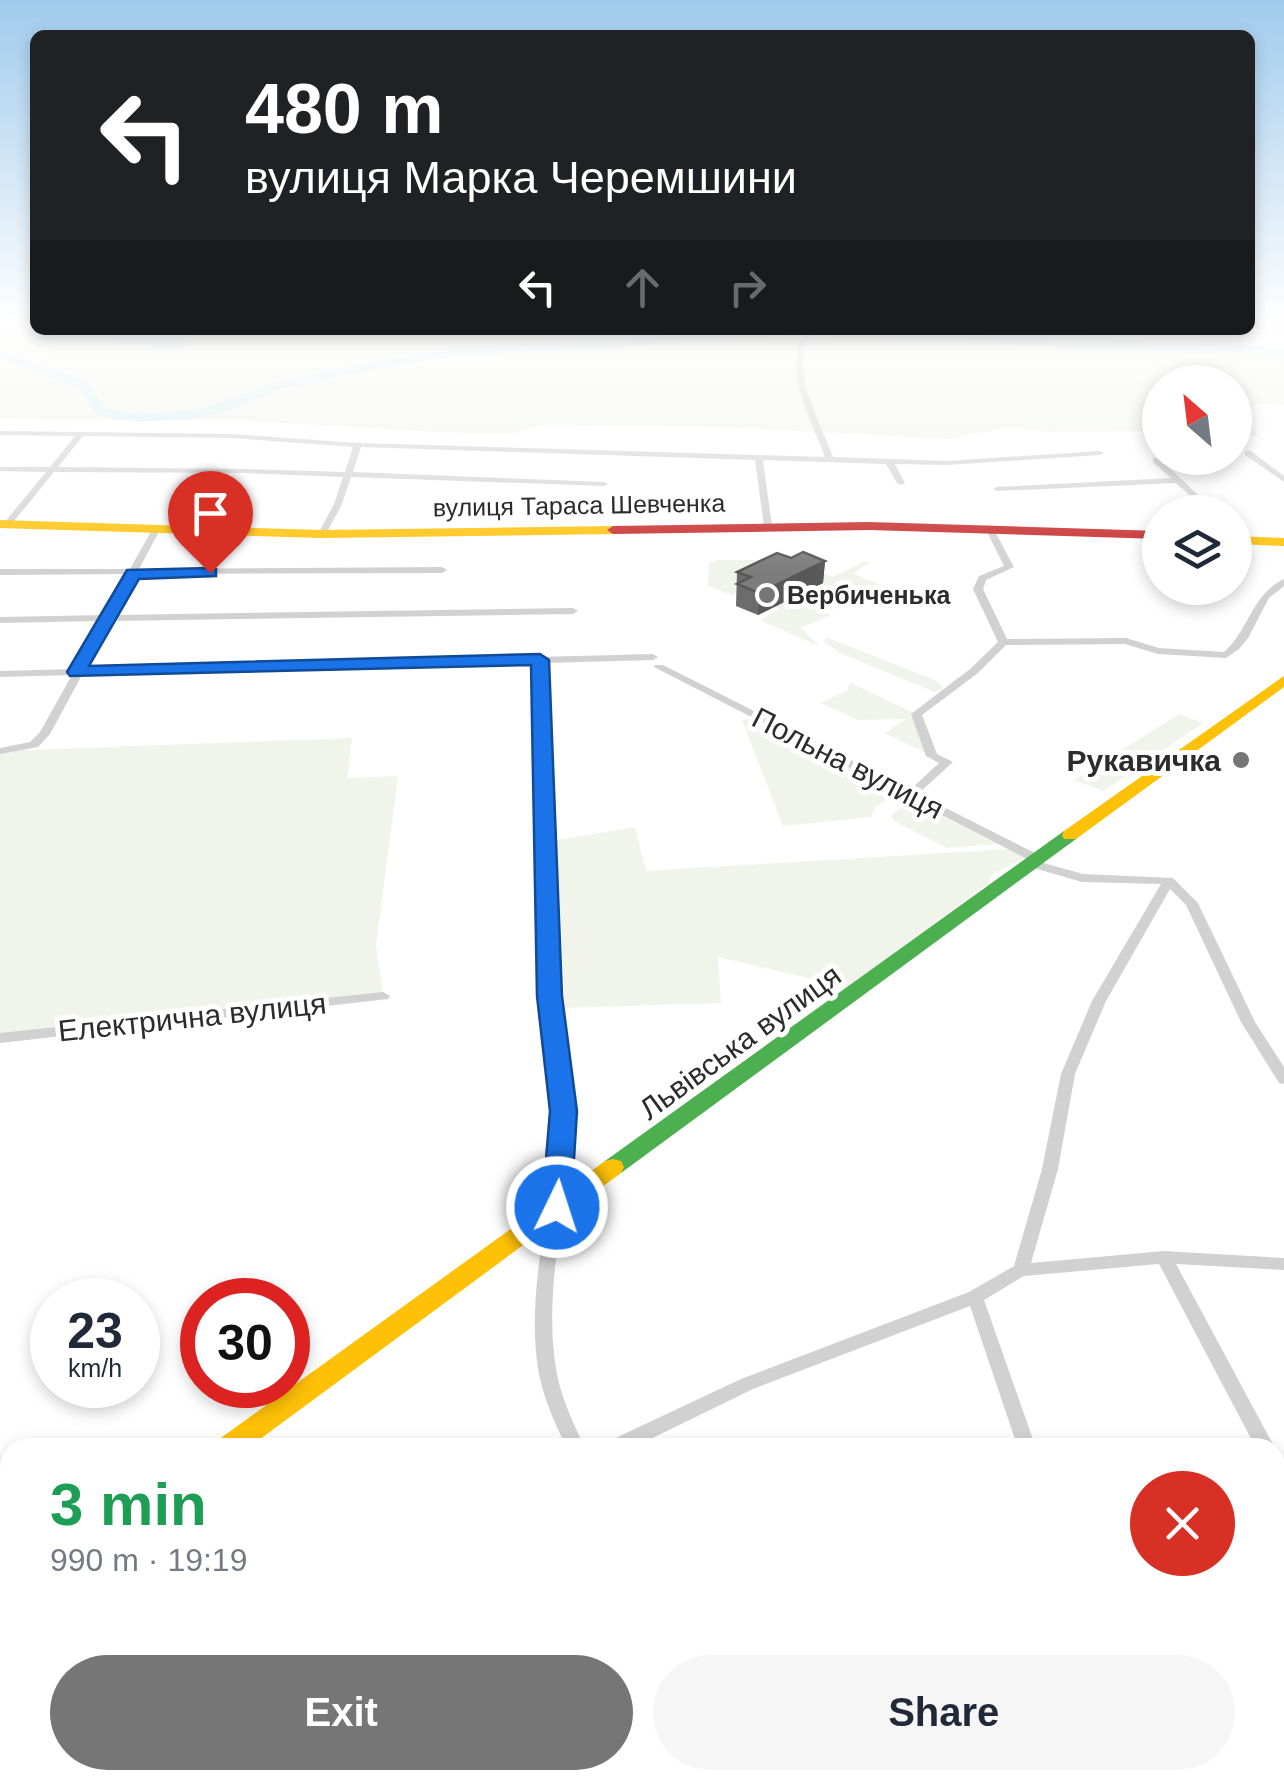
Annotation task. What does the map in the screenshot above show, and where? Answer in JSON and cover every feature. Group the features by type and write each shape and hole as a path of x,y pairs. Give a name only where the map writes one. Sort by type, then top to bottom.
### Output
{"main road":[{"name":"вулиця Тараса Шевченка","path":"4,524 322,534 768,526 988,528 1142,535"},
{"path":"1252,539 1284,542"},
{"name":"Львівська вулиця","path":"240,1438 1284,680"}],"street":[{"path":"810,403 830,458"},
{"path":"0,433 232,436 358,445 947,463 1100,453"},
{"path":"4,524 81,434"},
{"path":"322,534 358,445"},
{"path":"758,456 768,526"},
{"path":"1252,456 1284,480"},
{"path":"889,461 901,483"},
{"path":"0,470 604,484"},
{"path":"1172,475 1194,495"},
{"path":"997,489 1178,480"},
{"path":"0,751 34,745 46,734 157,528"},
{"path":"988,528 1009,568 982,578 978,590 1004,642"},
{"path":"0,572 442,570"},
{"path":"911,795 947,762 932,756 916,714 974,671 1004,642 1126,641 1158,651 1226,656 1246,635 1269,589 1284,582"},
{"path":"0,620 574,612"},
{"path":"0,674 540,660 549,996 563,1111 557,1207 548,1245 548,1375 570,1438"},
{"name":"Польна вулиця","path":"540,660 656,662 1034,861 1082,878 1169,881"},
{"path":"1021,1270 1050,1170 1068,1074 1100,1001 1169,881 1192,903 1248,1022 1284,1080"},
{"name":"Електрична вулиця","path":"0,1038 383,996"},
{"path":"1164,1256 1261,1438"},
{"path":"634,1438 747,1384 975,1297 1021,1270 1164,1256 1284,1264"},
{"path":"975,1297 1024,1438"}],"shaded area":[{"path":"0,403 1142,403 1142,431 1044,432 1008,427 949,439 719,427 541,425 511,434 473,434 245,421 0,419"},
{"path":"794,560 832,577 865,561 870,563 853,573 883,586 850,604 826,611 830,615 801,628 819,646 760,620 780,609 762,601 769,598 788,605 805,596 787,589 795,585 814,592 811,589 822,582 760,580 732,595 708,586 709,563"},
{"path":"828,638 935,680 944,688 934,692 838,652 823,641"},
{"path":"851,683 916,714 932,756 885,733 906,719 858,720 820,703 846,691"},
{"path":"1179,714 1203,723 1104,791 1074,780"},
{"path":"751,718 898,793 875,807 871,817 783,826 742,720"},
{"path":"352,738 347,778 398,776 376,945 383,996 0,1043 0,751"},
{"path":"910,800 997,844 947,848 894,821 891,816"},
{"path":"635,827 646,871 1009,849 1025,858 991,875 989,883 847,987 718,957 721,1003 565,1008 557,840"}],"building":[{"path":"803,552 825,561 759,593 737,584 751,577 737,572 777,553 791,558"}],"waterway":[{"path":"96,403 102,412 140,418 197,414 235,403"}],"traffic: fast":[{"path":"613,1167 1070,835"}],"traffic: slow":[{"path":"0,524 322,534 613,530"},
{"path":"1252,541 1284,542"},
{"path":"1070,835 1284,680"},
{"path":"241,1438 613,1167"}],"traffic: jam":[{"path":"613,530 869,526 1142,534"}],"place":[{"name":"Вербиченька","path":"767,595"},
{"name":"Рукавичка","path":"1241,760"}],"route":[{"path":"210,573 133,574 76,672 540,660 549,996 563,1111 557,1207"}]}
